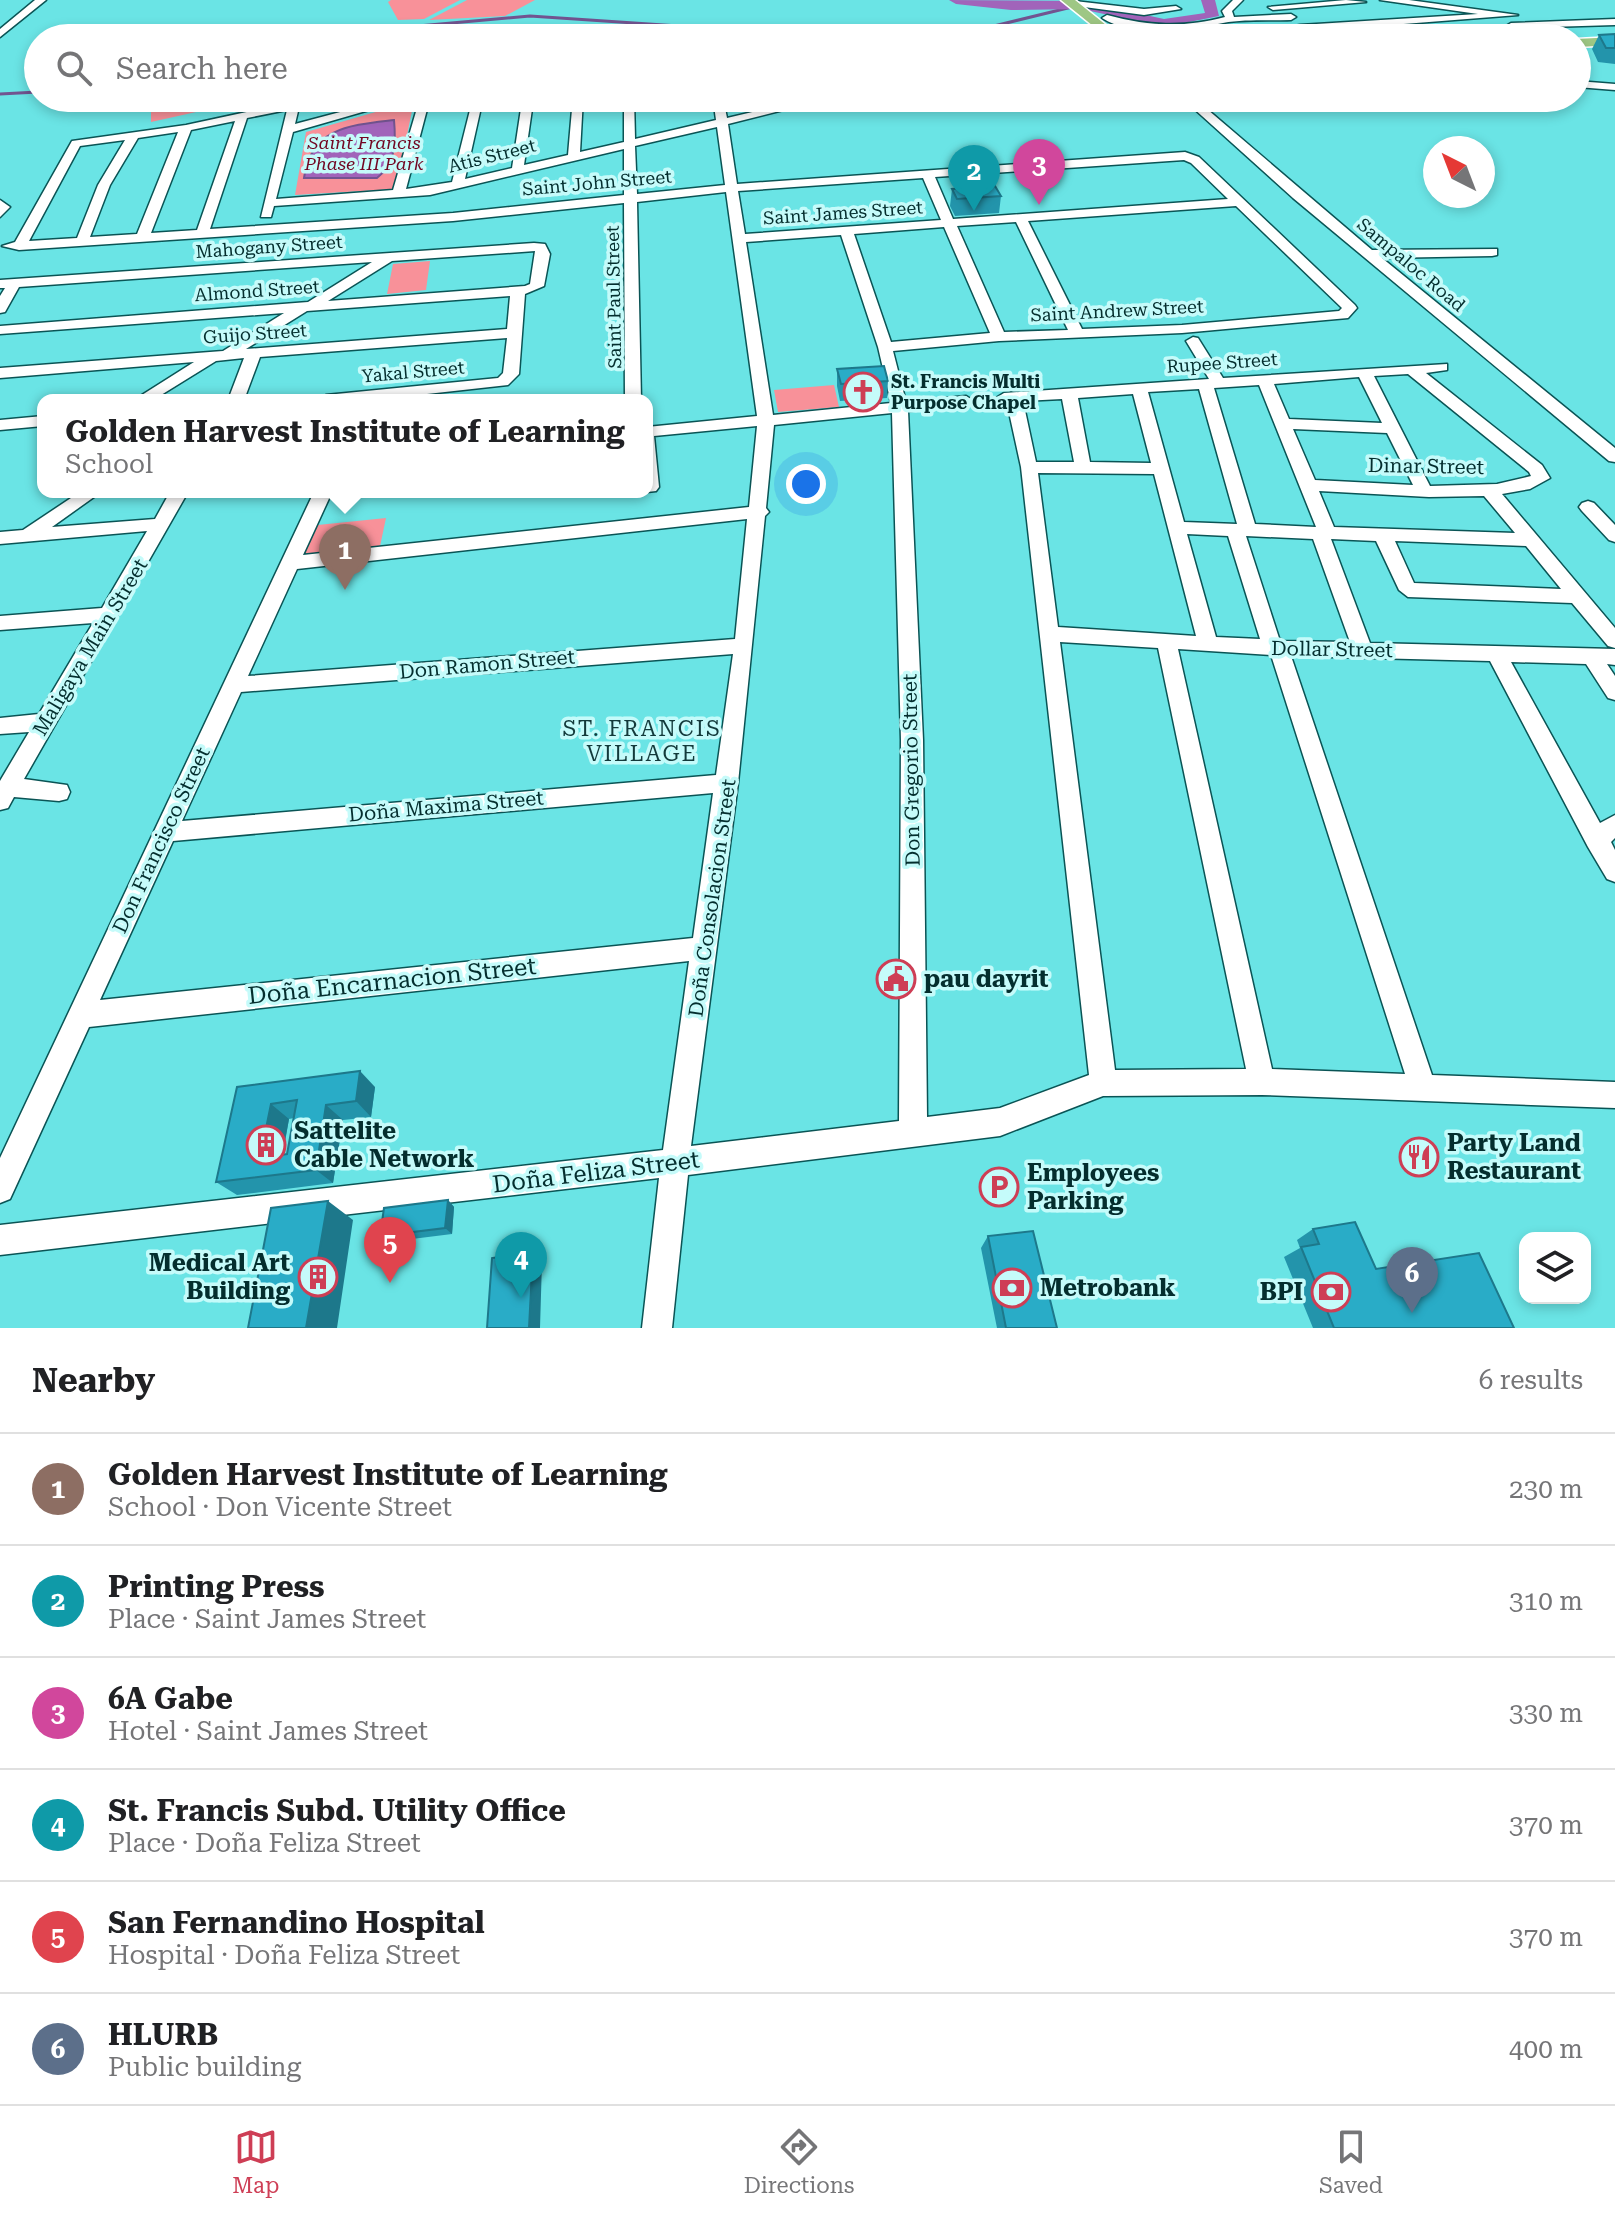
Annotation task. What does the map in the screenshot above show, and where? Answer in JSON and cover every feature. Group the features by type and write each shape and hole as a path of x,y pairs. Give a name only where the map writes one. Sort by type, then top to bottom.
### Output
{"main road":[{"path":"1071,3 1098,24"},
{"path":"1591,43 1614,43"}],"street":[{"path":"0,34 41,0"},
{"path":"1230,16 1238,0"},
{"path":"1385,0 1513,15"},
{"path":"1200,24 1272,4 1359,1 1390,22"},
{"path":"1071,3 1144,12 1176,9"},
{"path":"1272,4 1295,24"},
{"path":"1230,16 1285,17 1373,11"},
{"path":"1360,24 1473,18 1491,13"},
{"path":"1230,16 1243,24"},
{"path":"1107,18 1131,24"},
{"path":"1556,24 1615,22"},
{"path":"1591,85 1615,87"},
{"path":"82,241 104,185 134,135 263,112"},
{"path":"262,229 292,112"},
{"path":"287,130 354,112"},
{"path":"399,192 421,112"},
{"path":"458,182 474,112"},
{"path":"518,168 526,112"},
{"path":"574,155 577,112"},
{"name":"Saint Paul Street","path":"630,112 633,394"},
{"name":"Doña Consolacion Street","path":"657,1328 675,1162 744,646 760,512 766,420 720,112"},
{"name":"Atis Street","path":"269,203 427,191 759,112"},
{"name":"Sampaloc Road","path":"1203,112 1615,457"},
{"path":"202,233 242,116"},
{"path":"143,236 186,128"},
{"name":"Saint John Street","path":"134,135 76,143 14,246 453,217 732,188 1160,158 1189,157 1236,202"},
{"path":"1160,158 1172,175"},
{"path":"927,174 999,337"},
{"name":"Saint James Street","path":"740,238 1236,202"},
{"name":"Saint Andrew Street","path":"885,347 999,337 1182,329 1343,315 1349,311 1349,304 1236,202"},
{"path":"0,204 4,207 0,213"},
{"path":"1021,219 1077,333"},
{"name":"Don Gregorio Street","path":"846,230 885,347 900,408 912,740 913,1132"},
{"name":"Mahogany Street","path":"7,284 540,247 543,254 537,286 518,290"},
{"path":"1370,254 1492,252"},
{"path":"153,394 390,256"},
{"path":"0,309 7,284"},
{"path":"513,333 518,290"},
{"name":"Almond Street","path":"0,330 518,290"},
{"name":"Guijo Street","path":"0,373 513,333"},
{"name":"Yakal Street","path":"385,394 503,382 511,374 513,333"},
{"path":"1193,341 1212,383 1242,530 1271,642 1279,648 1424,1090"},
{"path":"238,394 253,355"},
{"name":"Rupee Street","path":"1029,467 1009,398 1442,367"},
{"name":"Dinar Street","path":"1308,485 1489,490 1534,483 1541,478 1536,469 1413,370"},
{"path":"1365,374 1424,490"},
{"path":"1265,380 1308,485 1362,649"},
{"path":"1139,388 1159,469 1180,528 1208,644"},
{"path":"1069,394 1083,468"},
{"path":"653,431 966,401"},
{"path":"0,425 37,422"},
{"path":"1282,424 1393,428"},
{"path":"1159,469 1029,467 1103,1083 1262,1082 1615,1095"},
{"path":"1489,490 1615,641"},
{"path":"29,534 83,498"},
{"name":"Maligaya Main Street","path":"4,794 176,498"},
{"name":"Don Francisco Street","path":"0,1189 320,498"},
{"path":"1588,507 1615,536"},
{"path":"288,563 760,512"},
{"path":"0,538 163,524"},
{"path":"1180,528 1531,540"},
{"path":"1383,536 1408,590 1578,596"},
{"path":"0,623 107,615"},
{"name":"Dollar Street","path":"1050,634 1279,648 1593,659 1615,657"},
{"path":"1167,642 1262,1082"},
{"name":"Don Ramon Street","path":"231,685 744,646"},
{"path":"1497,655 1615,872"},
{"path":"1593,659 1615,692"},
{"path":"0,726 45,722"},
{"name":"Doña Maxima Street","path":"166,832 727,783"},
{"path":"4,794 59,792"},
{"path":"1596,840 1615,825"},
{"name":"Doña Encarnacion Street","path":"79,1015 705,948"},
{"name":"Doña Feliza Street","path":"0,1240 1000,1122 1103,1083"}],"green space":[{"path":"460,0 424,19 398,20 388,2"},
{"path":"467,0 535,0 505,16 429,20"},
{"path":"151,112 196,112 151,122"},
{"name":"Saint Francis Phase III Park","path":"376,112 412,112 396,189 295,195 306,132"},
{"path":"430,261 426,290 387,294 393,264"},
{"path":"834,385 839,407 778,412 774,390"},
{"path":"386,518 379,551 291,561 308,526"}],"shaded area":[{"path":"394,120 395,144 391,159 377,178 304,178 308,161 324,139 348,127"}],"building":[{"path":"1615,34 1615,48 1606,48 1599,35"},
{"path":"995,186 1001,196 957,199 952,189"},
{"path":"884,366 888,381 841,384 837,369"},
{"path":"360,1071 356,1101 326,1105 316,1170 216,1182 237,1087","holes":["297,1100 287,1154 260,1158 271,1104"]},
{"path":"448,1200 445,1228 380,1236 384,1208"},
{"path":"328,1201 306,1328 248,1328 271,1208"},
{"path":"1355,1222 1376,1269 1479,1253 1514,1328 1334,1328 1301,1247 1319,1244 1313,1229"},
{"name":"Metrobank","path":"1033,1231 1057,1328 1006,1328 988,1236"},
{"path":"533,1252 529,1328 487,1328 492,1258"}],"waterway":[{"path":"956,0 1011,6 1081,5 1164,23 1212,16 1208,0"},
{"path":"1002,24 1076,6"},
{"path":"440,24 530,16 650,24"},
{"path":"0,94 24,93"}],"place":[{"name":"6A Gabe","path":"1039,205"},
{"name":"Printing Press","path":"974,211"},
{"name":"St. Francis Multi Purpose Chapel","path":"863,392"},
{"name":"Golden Harvest Institute of Learning","path":"345,590"},
{"name":"pau dayrit","path":"896,979"},
{"name":"Sattelite Cable Network","path":"266,1145"},
{"name":"Party Land Restaurant","path":"1419,1157"},
{"name":"Employees Parking","path":"999,1187"},
{"name":"Medical Art Building","path":"318,1277"},
{"name":"San Fernandino Hospital","path":"390,1283"},
{"name":"Metrobank","path":"1012,1288"},
{"name":"BPI","path":"1331,1292"},
{"name":"St. Francis Subd. Utility Office","path":"521,1298"},
{"name":"HLURB","path":"1412,1313"}],"district":[{"name":"ST. FRANCIS VILLAGE","path":"642,740"}]}
